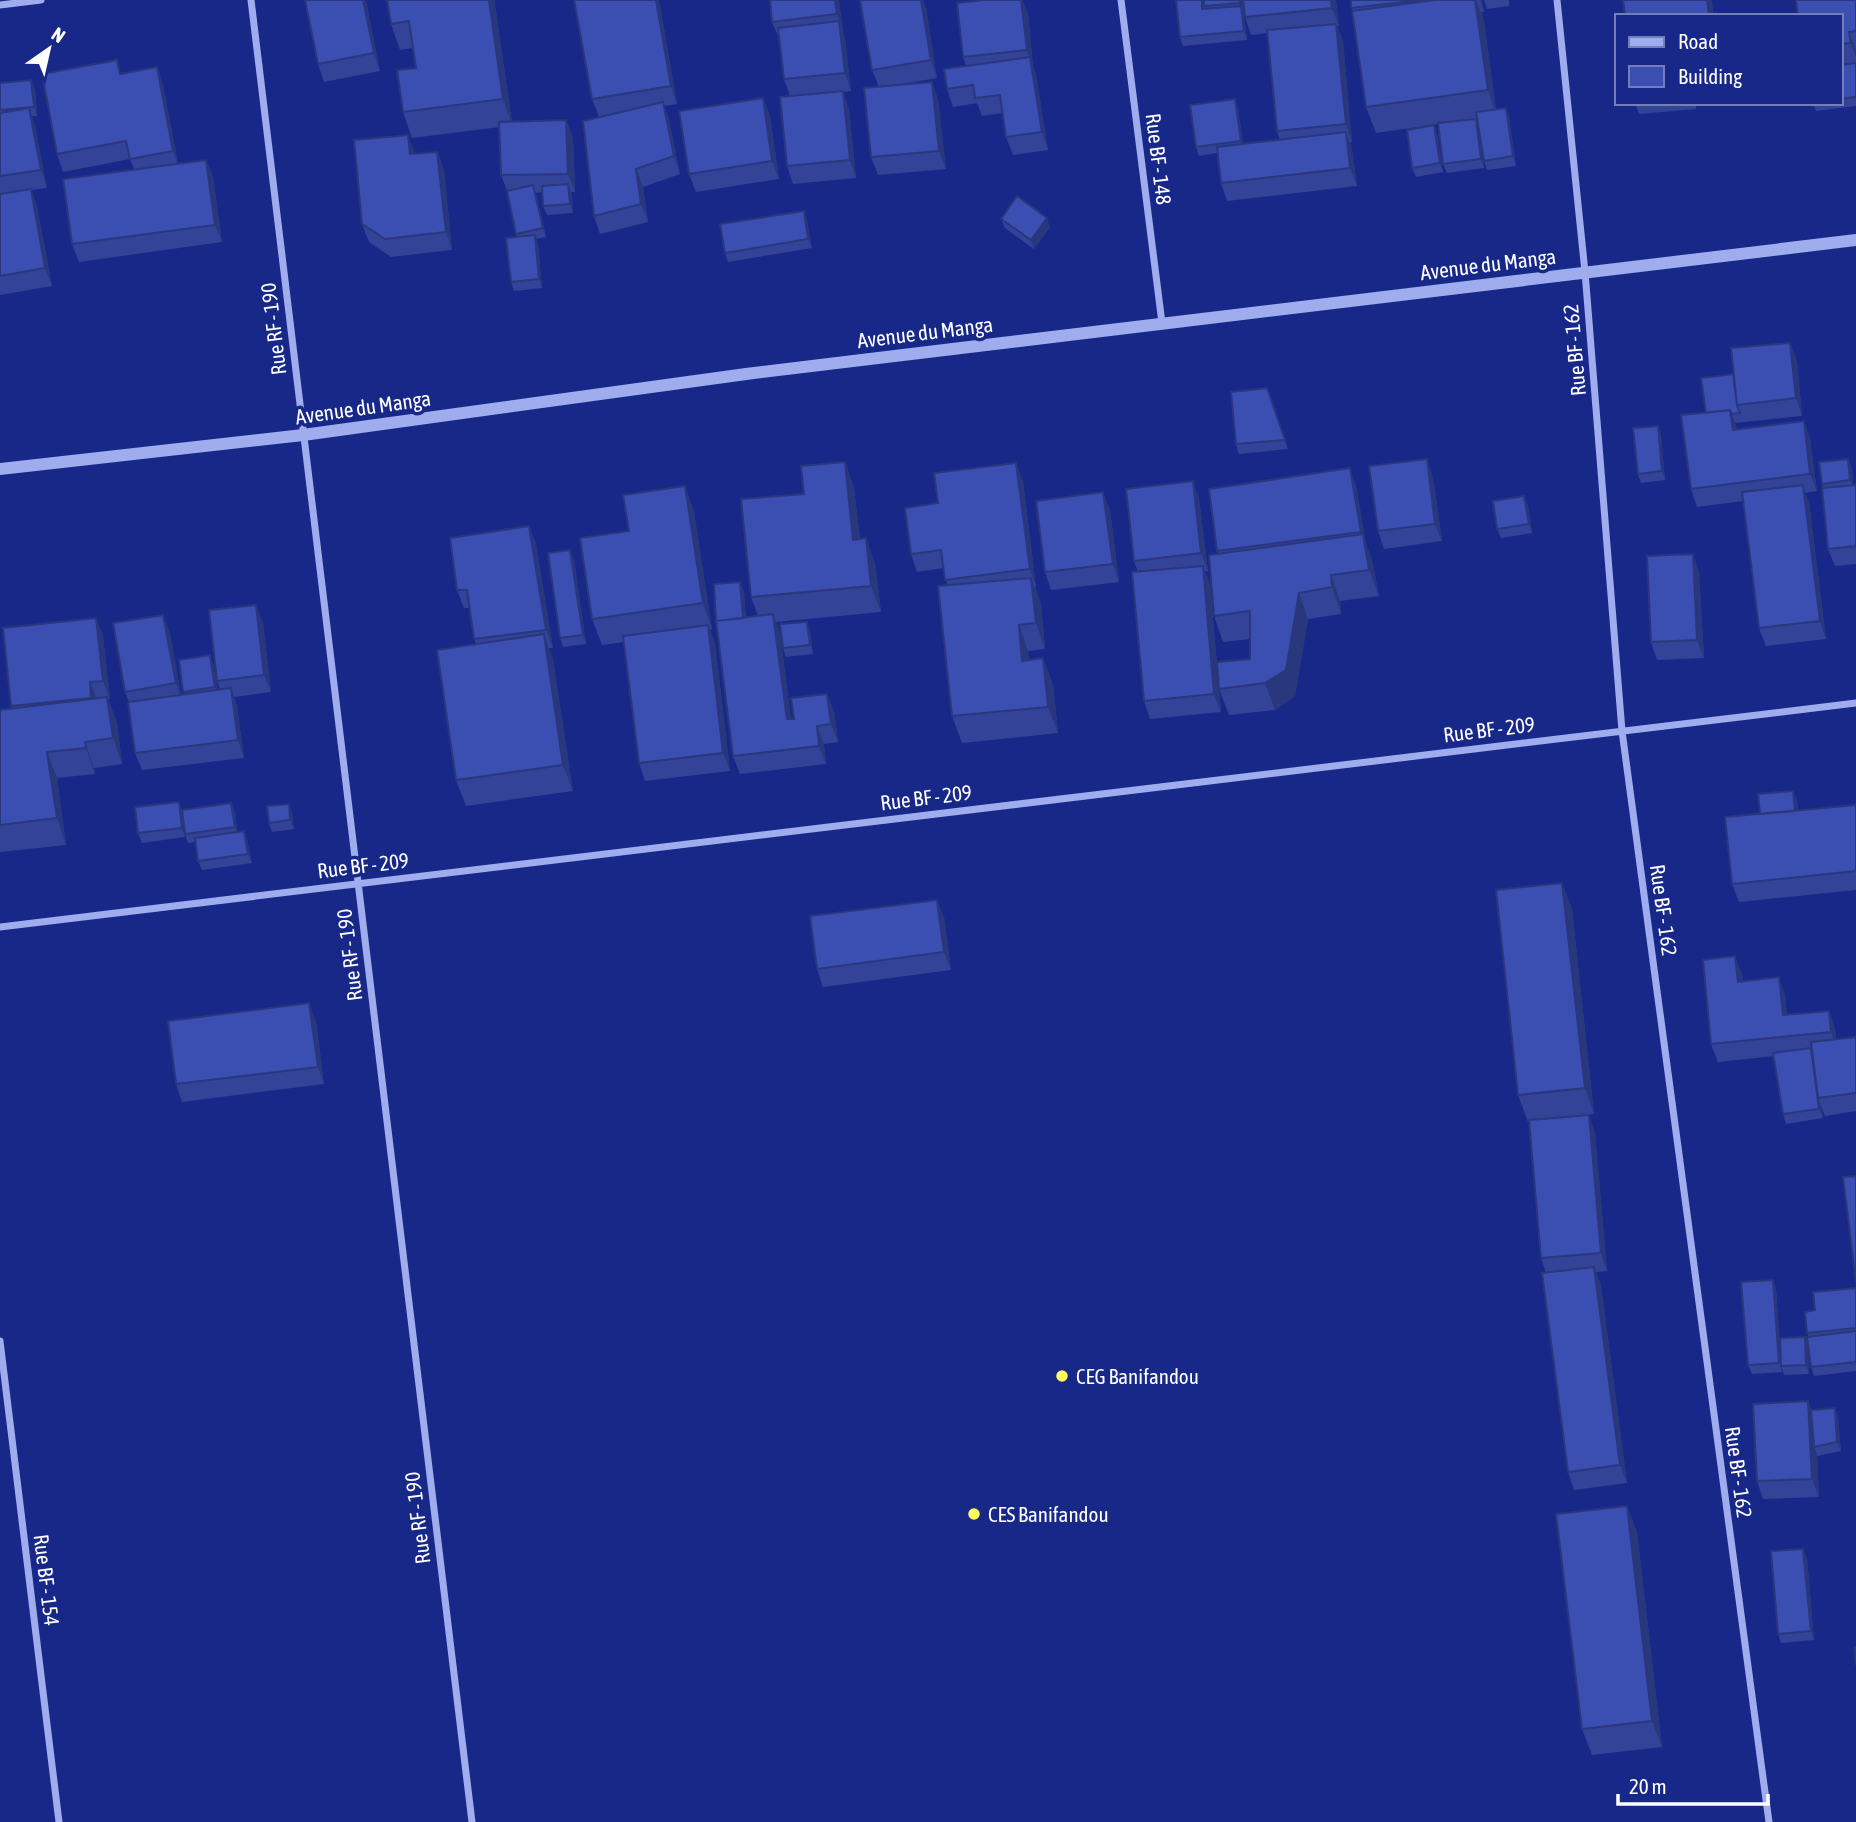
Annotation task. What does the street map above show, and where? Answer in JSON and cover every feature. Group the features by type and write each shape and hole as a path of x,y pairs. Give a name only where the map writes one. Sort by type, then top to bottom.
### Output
{"street":[{"path":"0,5 41,0"},
{"name":"Rue RF - 190","path":"251,0 472,1822"},
{"name":"Rue BF - 148","path":"1121,0 1162,323"},
{"name":"Rue BF - 162","path":"1557,0 1585,272 1622,731 1769,1822"},
{"name":"Avenue du Manga","path":"0,469 303,435 746,374 1856,240"},
{"name":"Rue BF - 209","path":"0,927 1856,703"},
{"name":"Rue BF - 154","path":"0,1341 59,1822"}],"building":[{"path":"305,0 363,0 374,53 318,64"},
{"path":"387,0 489,0 503,99 403,112 397,70 416,68 409,21 391,24"},
{"path":"574,0 656,0 671,86 592,99"},
{"path":"770,0 835,0 837,14 772,22"},
{"path":"921,0 931,60 872,70 860,1"},
{"path":"1021,0 1027,50 963,57 957,3"},
{"path":"1176,0 1202,0 1202,9 1241,6 1244,31 1180,37"},
{"path":"1204,0 1239,0 1240,3 1204,6"},
{"path":"1243,0 1331,0 1332,8 1245,17"},
{"path":"1351,0 1423,0 1351,8"},
{"path":"1435,0 1475,0 1488,90 1366,107 1352,11"},
{"path":"1623,0 1707,0 1709,14 1625,14"},
{"path":"1796,0 1856,0 1856,31 1849,32 1851,43 1842,44 1842,14 1798,14"},
{"path":"839,21 845,73 784,79 778,28"},
{"path":"1336,24 1346,124 1277,131 1267,30"},
{"path":"1030,57 1042,132 1006,137 1000,95 975,98 973,85 947,89 944,69"},
{"path":"117,60 120,74 157,67 173,151 130,159 126,141 57,154 42,74"},
{"path":"1856,63 1856,97 1842,99 1842,65"},
{"path":"31,80 34,107 0,110 0,83"},
{"path":"932,82 939,151 871,157 864,88"},
{"path":"843,91 850,160 787,166 780,97"},
{"path":"763,98 772,161 689,174 679,111"},
{"path":"1235,99 1241,141 1196,147 1190,105"},
{"path":"663,102 674,156 636,169 641,204 594,216 583,121"},
{"path":"29,108 41,170 0,176 0,113"},
{"path":"1506,108 1513,156 1484,161 1476,112"},
{"path":"1476,119 1481,159 1443,164 1438,123"},
{"path":"566,120 568,174 501,175 499,122"},
{"path":"1434,125 1440,163 1412,168 1407,130"},
{"path":"1346,132 1350,168 1221,183 1217,147"},
{"path":"408,135 410,154 437,152 446,232 385,239 362,224 354,140"},
{"path":"206,160 215,225 72,244 63,179"},
{"path":"568,184 570,204 543,206 542,186"},
{"path":"533,185 543,228 516,234 507,191"},
{"path":"31,189 45,268 0,276 0,194"},
{"path":"1017,196 1047,218 1031,240 1001,219"},
{"path":"804,211 808,239 725,253 720,224"},
{"path":"535,235 539,279 511,282 506,238"},
{"path":"1790,343 1796,398 1737,405 1731,348"},
{"path":"1733,374 1740,413 1732,414 1730,410 1706,413 1701,378"},
{"path":"1267,388 1285,440 1236,444 1231,392"},
{"path":"1730,410 1733,430 1804,421 1810,474 1691,489 1681,415"},
{"path":"1658,426 1662,471 1638,474 1633,428"},
{"path":"1427,459 1435,524 1378,531 1369,466"},
{"path":"1848,459 1850,480 1822,484 1819,462"},
{"path":"845,462 853,540 866,538 871,586 751,597 741,499 804,494 801,466"},
{"path":"1016,463 1030,569 945,580 941,550 911,554 905,508 938,503 934,473"},
{"path":"1350,468 1361,532 1217,551 1209,489"},
{"path":"1193,481 1201,553 1134,561 1126,489"},
{"path":"1803,485 1820,621 1759,628 1742,492"},
{"path":"1856,485 1856,546 1828,549 1822,488"},
{"path":"685,486 703,603 592,619 580,538 629,531 623,495"},
{"path":"1103,492 1113,564 1045,572 1036,501"},
{"path":"1524,496 1529,524 1497,529 1493,501"},
{"path":"529,526 546,630 474,639 467,590 457,590 450,538"},
{"path":"1363,534 1369,570 1331,575 1332,587 1299,593 1286,670 1265,683 1219,689 1217,662 1250,659 1250,611 1214,616 1209,555"},
{"path":"570,550 583,635 560,638 548,553"},
{"path":"1693,554 1697,640 1651,642 1647,556"},
{"path":"1203,566 1214,694 1144,701 1132,572"},
{"path":"1031,578 1036,623 1019,625 1022,661 1043,658 1048,707 952,716 938,586"},
{"path":"740,582 743,618 716,621 714,584"},
{"path":"256,605 264,675 217,681 209,610"},
{"path":"773,614 787,719 794,719 791,698 827,694 831,724 817,726 819,746 733,756 716,621"},
{"path":"163,615 176,683 125,692 113,623"},
{"path":"96,618 103,681 90,682 91,698 11,706 3,628"},
{"path":"807,622 810,645 783,648 780,624"},
{"path":"708,625 723,753 639,763 623,636"},
{"path":"544,634 563,765 456,780 437,650"},
{"path":"210,655 215,687 183,692 179,660"},
{"path":"231,688 238,740 135,753 128,702"},
{"path":"107,697 113,738 85,742 86,748 47,752 57,818 0,825 0,710"},
{"path":"1793,791 1795,811 1760,814 1758,794"},
{"path":"179,802 182,828 138,833 135,807"},
{"path":"231,803 235,827 185,834 182,810"},
{"path":"289,804 290,820 269,823 267,806"},
{"path":"1856,805 1856,871 1732,884 1725,817"},
{"path":"244,831 248,854 198,861 195,838"},
{"path":"1562,883 1585,1088 1518,1095 1496,890"},
{"path":"937,900 944,952 817,969 810,916"},
{"path":"1735,956 1738,982 1779,977 1783,1015 1829,1011 1831,1032 1711,1044 1703,960"},
{"path":"309,1003 318,1067 176,1084 168,1021"},
{"path":"1856,1037 1856,1093 1818,1098 1811,1042"},
{"path":"1811,1048 1819,1109 1783,1114 1773,1053"},
{"path":"1589,1115 1601,1253 1541,1258 1529,1120"},
{"path":"1856,1176 1856,1282 1843,1177"},
{"path":"1594,1267 1620,1465 1568,1472 1542,1273"},
{"path":"1773,1280 1779,1363 1748,1365 1741,1282"},
{"path":"1856,1288 1856,1328 1807,1333 1805,1312 1815,1310 1813,1292"},
{"path":"1856,1331 1856,1362 1811,1367 1807,1337"},
{"path":"1805,1337 1806,1365 1781,1366 1780,1338"},
{"path":"1808,1401 1812,1479 1757,1481 1753,1404"},
{"path":"1835,1408 1837,1442 1814,1447 1811,1410"},
{"path":"1627,1506 1652,1721 1582,1729 1556,1514"},
{"path":"1803,1549 1811,1631 1778,1634 1771,1551"}],"place":[{"name":"CEG Banifandou","path":"1062,1376"},
{"name":"CES Banifandou","path":"974,1514"}]}
